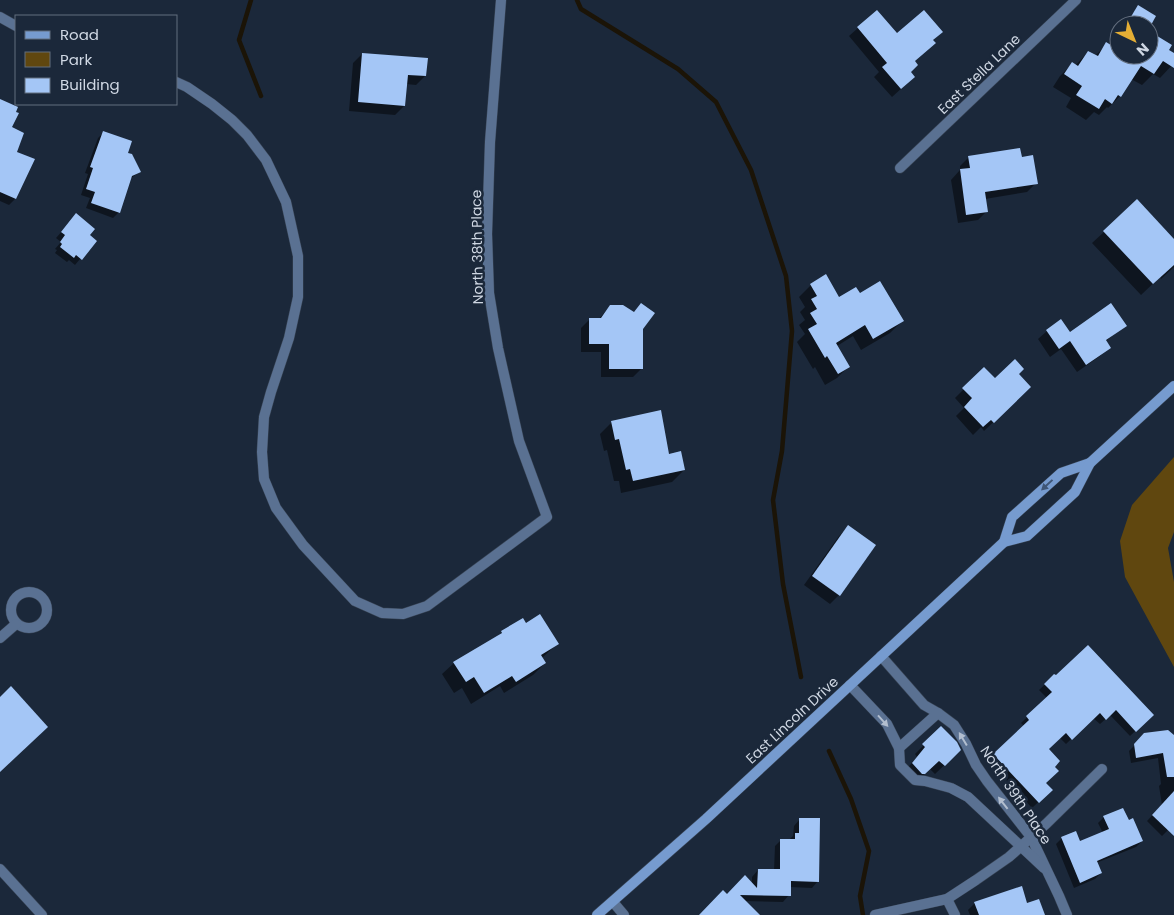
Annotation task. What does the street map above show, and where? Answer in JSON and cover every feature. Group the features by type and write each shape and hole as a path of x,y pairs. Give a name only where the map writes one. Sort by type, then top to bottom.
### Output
{"main road":[{"name":"East Lincoln Drive","path":"597,915 706,819 1004,542 1027,536 1034,530 1075,492 1090,463 1174,386"},
{"name":"East Lincoln Drive","path":"1004,542 1012,518 1061,473 1090,463"}],"street":[{"name":"North 38th Place","path":"178,83 187,86 212,104 247,135 266,160 286,202 298,256 298,297 289,338 270,392 264,417 262,452 264,479 276,508 303,545 355,601 382,613 403,614 427,606 547,517 520,441 498,348 489,293 487,234 490,142 501,0"},
{"name":"East Stella Lane","path":"900,168 1076,0"},
{"path":"0,17 15,25"},
{"path":"0,638 16,624"},
{"name":"North 39th Place","path":"881,656 924,705 954,725 976,765 1031,838 1067,915"},
{"name":"North 39th Place","path":"850,685 887,724 899,748 900,765 915,780 951,788 968,797 1048,872"},
{"path":"899,748 938,713"},
{"path":"875,915 947,899 1009,857 1102,769"},
{"path":"0,870 42,915"},
{"path":"947,899 955,915"},
{"path":"613,902 624,915"}],"green space":[{"path":"1174,457 1174,532 1168,548 1174,582 1174,667 1125,577 1120,541 1132,505"}],"building":[{"path":"1138,5 1154,15 1132,15"},
{"path":"877,10 897,33 924,10 943,32 933,40 936,43 915,61 918,65 911,72 915,77 901,89 882,67 887,63 857,27"},
{"path":"1159,37 1172,45 1169,50 1174,53 1174,68 1163,61 1154,74 1141,66 1121,97 1118,95 1112,104 1105,99 1099,109 1076,95 1082,86 1064,74 1072,62 1078,66 1088,51 1098,56 1106,42 1109,44 1109,65 1159,65"},
{"path":"362,53 428,58 426,76 408,75 405,106 358,102"},
{"path":"0,99 18,107 16,112 19,113 12,127 24,133 17,152 35,159 16,199 0,192"},
{"path":"103,131 132,141 128,153 132,154 141,172 132,176 120,213 91,203 95,192 86,189 93,168 90,167"},
{"path":"1020,148 1022,157 1033,155 1038,184 985,192 988,212 966,215 960,169 970,168 968,156"},
{"path":"1137,199 1174,239 1174,265 1153,284 1103,231"},
{"path":"76,213 95,229 90,235 97,241 82,260 76,255 74,258 60,247 62,244 60,242 65,235 61,232"},
{"path":"826,274 839,297 856,287 860,293 880,281 904,321 873,339 865,325 836,343 850,367 838,374 827,356 825,358 808,329 817,324 810,313 817,309 811,299 817,296 810,284"},
{"path":"641,303 655,313 643,329 643,369 609,369 609,344 589,344 589,318 601,318 610,305 623,305 634,312"},
{"path":"1111,303 1127,326 1106,340 1111,348 1086,365 1070,341 1059,349 1046,330 1061,319 1070,332"},
{"path":"1015,359 1024,369 1019,374 1031,387 994,423 991,420 983,427 964,407 972,398 962,388 984,367 995,378"},
{"path":"661,410 669,454 681,451 685,470 633,481 630,469 626,470 619,439 615,440 611,421"},
{"path":"848,525 876,545 840,596 812,576"},
{"path":"540,614 559,644 541,655 546,663 516,682 512,676 484,693 474,677 466,682 453,662 502,633 501,631 523,618 526,623"},
{"path":"1088,645 1154,715 1136,732 1116,710 1106,720 1100,713 1072,740 1066,733 1049,749 1060,761 1055,767 1059,771 1046,783 1053,790 1039,803 993,754 1029,720 1026,716 1052,692 1044,684"},
{"path":"11,686 48,727 0,772 0,697"},
{"path":"941,726 957,742 961,750 945,766 939,761 925,774 922,774 912,763 925,747 922,744"},
{"path":"1168,730 1174,735 1174,777 1167,777 1163,753 1136,758 1134,744 1144,733"},
{"path":"1174,791 1174,836 1152,815"},
{"path":"1123,808 1129,820 1133,818 1143,841 1097,861 1102,873 1080,883 1061,837 1076,831 1080,841 1109,829 1103,816"},
{"path":"799,818 820,818 819,882 791,881 791,896 740,895 760,915 699,915 723,890 727,894 745,875 757,888 758,869 780,869 780,839 795,839 795,833 799,833"},
{"path":"1022,886 1027,903 1039,899 1045,915 979,915 974,902"}],"waterway":[{"path":"251,0 239,40 261,96"},
{"path":"577,0 581,9 678,69 716,102 751,170 786,276 792,331 782,451 773,500 783,584 801,677"},
{"path":"829,751 851,799 869,851 860,896 863,915"}]}
